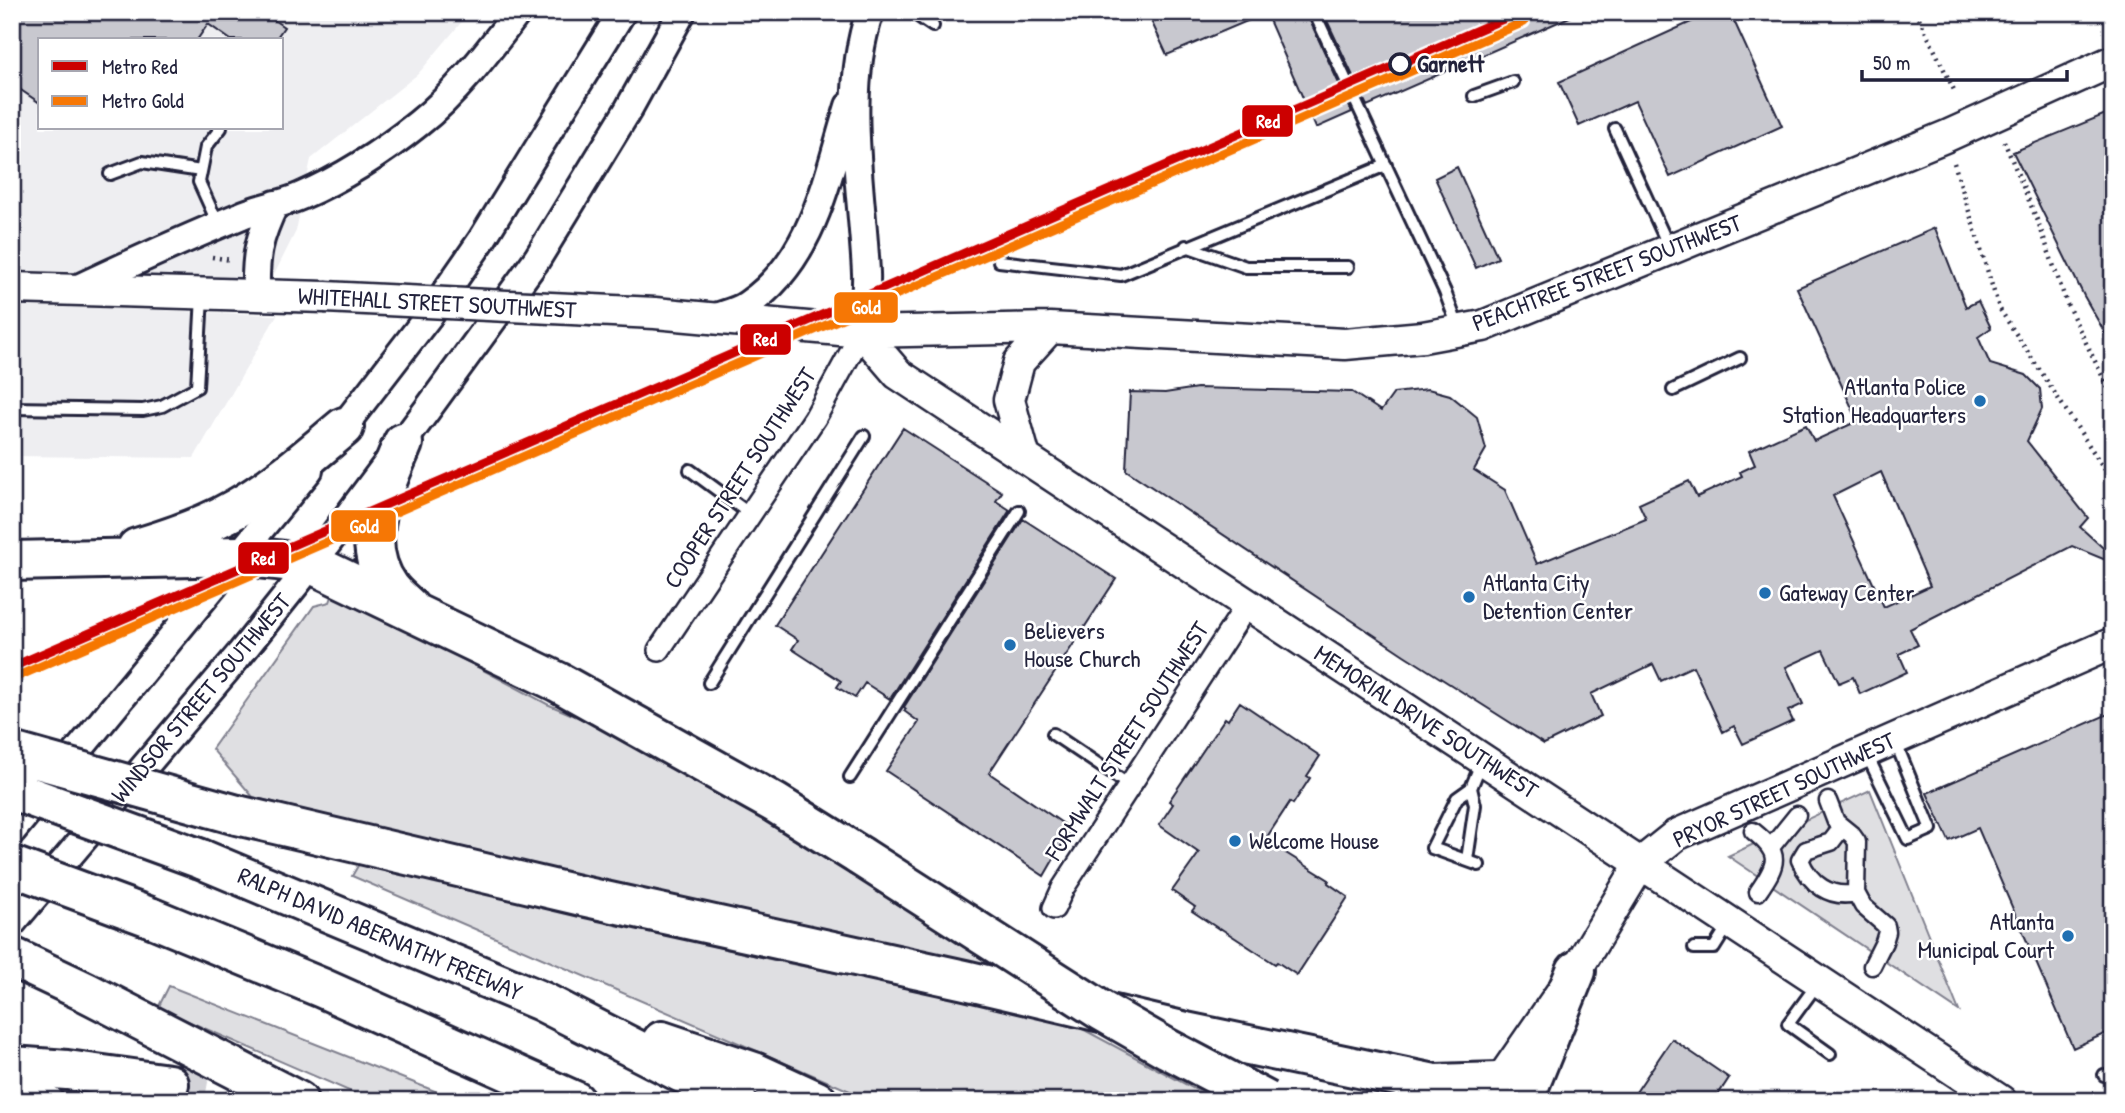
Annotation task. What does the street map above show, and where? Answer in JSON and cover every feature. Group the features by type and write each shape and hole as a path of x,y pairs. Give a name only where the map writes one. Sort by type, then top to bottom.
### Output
{"highway":[{"path":"97,560 161,541 236,509 269,487 344,427"},
{"path":"403,443 380,497 373,546 389,587 412,611"},
{"path":"12,561 240,556 312,564 558,682 775,803 1102,1011 1267,1101"},
{"path":"12,752 237,815 582,896 965,980 1186,1032 1435,1084 1503,1095 1576,971"},
{"name":"RALPH DAVID ABERNATHY FREEWAY","path":"12,790 201,859 541,1001 737,1101"},
{"path":"12,866 150,917 369,1008 575,1101"},
{"path":"12,957 298,1101"},
{"path":"541,1001 754,1072 817,1101"},
{"path":"12,1066 67,1070 169,1084"}],"main road":[{"name":"PEACHTREE STREET SOUTHWEST","path":"862,332 1050,328 1345,344 1423,337 1483,326 1947,136 2113,61"},
{"name":"WHITEHALL STREET SOUTHWEST","path":"12,288 325,297 592,310 862,332"},
{"path":"1025,458 1009,400 1019,362 1050,328"},
{"name":"MEMORIAL DRIVE SOUTHWEST","path":"862,332 898,374 2001,1101"},
{"name":"PRYOR STREET SOUTHWEST","path":"1576,971 1641,863 1676,835 2113,643"},
{"path":"12,1089 48,1101"}],"street":[{"path":"74,290 243,214 299,197 386,148 421,122 491,48 518,12"},
{"path":"12,831 240,556 431,313 481,241 622,12"},
{"name":"WINDSOR STREET SOUTHWEST","path":"12,923 240,654 403,443 537,259 628,110 682,12"},
{"path":"862,332 866,276 855,87 858,57 870,12"},
{"path":"712,318 746,306 781,276 794,260 810,230 855,87"},
{"path":"256,295 255,261 265,224 275,204"},
{"name":"COOPER STREET SOUTHWEST","path":"659,650 815,418 862,332"},
{"name":"FORMWALT STREET SOUTHWEST","path":"1054,908 1063,888 1247,605"},
{"path":"1828,801 1836,822 1857,842 1856,893 1863,906 1886,926 1884,942 1872,966"},
{"path":"1758,892 1769,874 1773,853 1797,815"},
{"path":"1800,860 1806,850 1831,842 1841,829"},
{"path":"1753,831 1773,853 1800,860 1807,874 1819,886 1835,894 1856,893"}],"lane":[{"path":"912,12 933,26"},
{"path":"1314,12 1445,292 1459,330"},
{"path":"1474,96 1513,82"},
{"path":"1615,129 1670,250"},
{"path":"218,225 199,182 206,148 220,130"},
{"path":"110,174 142,162 201,171"},
{"path":"999,261 1121,275 1385,165"},
{"path":"1186,246 1246,267 1348,267"},
{"path":"12,408 143,410 162,406 197,387 202,293"},
{"path":"1673,390 1740,358"},
{"path":"709,683 864,436"},
{"path":"690,470 750,514"},
{"path":"850,776 1019,511"},
{"path":"1053,734 1129,785"},
{"path":"1866,752 1908,839 1931,829 1895,740"},
{"path":"1479,864 1432,848 1457,798 1471,788 1483,759"},
{"path":"1467,860 1475,806 1471,788"},
{"path":"1694,948 1714,948 1731,922"},
{"path":"1819,981 1788,1024 1830,1054"}],"path":[{"path":"1916,12 1954,90"},
{"path":"2004,141 2040,227 2067,304 2113,398"},
{"path":"1954,163 1999,308 2113,482"},
{"path":"200,256 236,260"}],"shaded area":[{"path":"12,12 470,12 418,74 311,159 296,231 272,279 12,272"},
{"path":"12,303 277,315 194,458 12,456"},
{"path":"333,594 346,597 547,704 643,745 790,832 1015,981 253,797 212,749 314,606 330,602"},
{"path":"1870,790 1959,1011 1728,856"},
{"path":"359,864 787,963 1064,1019 1217,1101 873,1101 352,876"},
{"path":"169,986 460,1101 372,1101 158,1008"}],"building":[{"path":"12,12 262,12 284,27 276,38 228,38 208,24 198,38 38,38 38,102 12,84"},
{"path":"1147,12 1306,12 1352,112 1316,128 1266,13 1167,55"},
{"path":"1323,12 1581,12 1367,106"},
{"path":"1713,12 1730,12 1782,126 1670,177 1635,101 1579,126 1559,82"},
{"path":"2113,111 2113,347 2084,296 2013,152"},
{"path":"1457,167 1498,258 1476,268 1435,178"},
{"path":"1935,228 1966,307 1978,301 1991,328 1978,337 1990,364 2026,375 2040,389 2042,409 2027,441 2088,518 2080,527 2113,557 2113,563 2072,546 1910,629 1918,645 1899,654 1907,672 1860,694 1853,677 1839,683 1823,650 1786,667 1803,704 1788,711 1793,721 1743,744 1734,726 1723,732 1693,666 1661,681 1653,664 1591,694 1601,716 1544,744 1404,655 1126,470 1130,392 1165,393 1197,388 1352,392 1381,411 1394,393 1428,389 1450,395 1477,417 1486,449 1474,470 1505,490 1537,564 1646,519 1639,504 1689,481 1697,497 1742,476 1740,472 1755,465 1749,451 1806,425 1814,441 1858,421 1797,288","holes":["1881,472 1930,586 1884,607 1833,496"]},
{"path":"903,428 1002,492 996,501 1010,510 890,699 865,683 855,698 837,687 841,681 792,649 798,640 775,625"},
{"name":"Believers House Church","path":"1023,519 1116,579 989,773 1071,829 1044,876 886,771 919,722 904,711 904,707"},
{"name":"Welcome House","path":"1240,702 1320,756 1293,804 1290,802 1265,840 1329,880 1328,883 1348,897 1297,975 1192,911 1195,907 1172,891 1199,853 1159,825 1173,804 1169,801 1225,718 1228,720"},
{"name":"Atlanta Municipal Court","path":"2113,712 2113,1030 2073,1048 1978,828 1949,841 1927,793"},
{"path":"1672,1039 1729,1078 1714,1101 1630,1101"}],"tunnel":[{"path":"169,1084 260,1101"}],"metro line":[{"name":"Red","path":"12,667 1519,12"},
{"name":"Gold","path":"16,677 1524,22"}],"place":[{"name":"Garnett","path":"1400,64"},
{"name":"Atlanta Police Station Headquarters","path":"1980,401"},
{"name":"Gateway Center","path":"1765,593"},
{"name":"Atlanta City Detention Center","path":"1469,597"},
{"name":"Believers House Church","path":"1010,645"},
{"name":"Welcome House","path":"1235,841"},
{"name":"Atlanta Municipal Court","path":"2068,936"}]}
